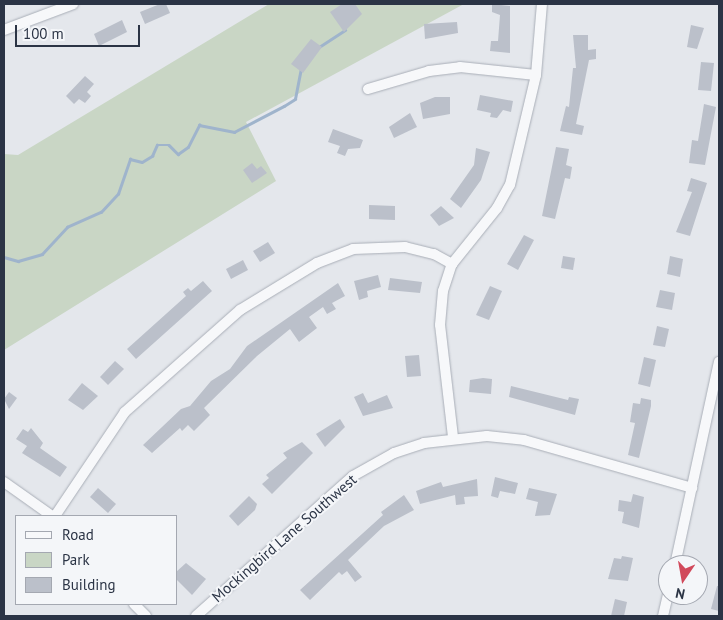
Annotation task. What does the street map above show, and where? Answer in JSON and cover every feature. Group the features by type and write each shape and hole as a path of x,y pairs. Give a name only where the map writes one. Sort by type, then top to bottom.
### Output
{"street":[{"path":"4,30 73,4"},
{"path":"453,437 440,325 443,291 452,264 497,208 510,185 536,75 542,4"},
{"path":"368,90 429,71 460,67 536,75"},
{"path":"55,515 124,412 240,310 316,263 353,249 405,247 434,254 452,264"},
{"path":"677,555 719,362"},
{"name":"Mockingbird Lane Southwest","path":"196,616 353,476 399,451 453,437 524,440 692,488"},
{"path":"4,482 53,515"},
{"path":"135,605 146,616"}],"green space":[{"path":"269,4 464,4 246,122 276,181 4,350 4,154 18,155"}],"building":[{"path":"160,4 166,4 170,13 145,24 140,12"},
{"path":"342,4 355,4 362,14 344,32 330,12"},
{"path":"492,4 510,6 510,53 490,51 491,41 498,41 500,15 492,12"},
{"path":"122,20 127,32 99,46 94,34"},
{"path":"457,22 458,33 425,39 424,24"},
{"path":"691,25 704,28 697,49 687,47"},
{"path":"573,35 588,35 588,50 596,49 596,59 589,60 576,124 584,126 582,135 560,131 566,106 569,107 573,68 576,68"},
{"path":"311,39 322,47 303,73 291,64"},
{"path":"701,62 714,63 711,91 698,90"},
{"path":"85,76 94,84 87,92 91,96 85,103 79,99 74,104 66,96"},
{"path":"480,95 513,101 511,112 503,110 497,118 490,117 491,113 477,110"},
{"path":"435,97 450,97 450,114 423,119 420,103"},
{"path":"704,104 716,107 705,165 689,163 692,140 698,141"},
{"path":"410,113 417,127 394,138 389,127"},
{"path":"333,129 363,140 360,148 348,149 345,156 337,153 340,146 328,142"},
{"path":"556,147 569,149 566,165 572,167 570,179 565,178 555,219 542,216"},
{"path":"476,148 490,152 481,180 461,208 450,199 474,165"},
{"path":"252,163 257,169 261,166 267,173 252,183 243,170"},
{"path":"691,178 707,183 690,236 676,232 692,192 687,191"},
{"path":"369,205 395,206 395,220 369,219"},
{"path":"441,206 454,218 439,226 430,215"},
{"path":"524,235 534,240 518,270 507,264"},
{"path":"268,242 275,253 260,262 253,251"},
{"path":"563,256 575,258 573,270 561,268"},
{"path":"670,256 683,259 680,277 667,274"},
{"path":"243,260 248,270 231,279 226,269"},
{"path":"378,275 381,287 367,291 368,297 359,300 354,281"},
{"path":"390,278 422,282 420,293 388,290"},
{"path":"203,281 212,291 136,359 127,349 186,296 183,292 188,288 191,291"},
{"path":"338,283 345,296 332,303 336,309 327,314 323,307 309,317 317,328 299,342 290,329 257,356 204,408 210,415 194,431 188,425 182,431 180,428 152,453 143,445 181,409 190,406 211,381 230,369 247,346"},
{"path":"490,286 502,291 489,320 476,315"},
{"path":"660,290 675,293 672,310 656,307"},
{"path":"657,326 669,329 665,347 653,345"},
{"path":"419,355 421,376 407,377 405,356"},
{"path":"644,357 656,360 650,387 638,384"},
{"path":"115,361 124,369 108,385 100,377"},
{"path":"492,379 491,394 469,392 470,380"},
{"path":"82,383 98,396 83,410 68,400"},
{"path":"511,386 568,400 569,397 579,399 575,415 509,397"},
{"path":"9,392 17,398 9,409 4,399"},
{"path":"363,393 368,403 387,395 393,408 363,416 354,397"},
{"path":"641,398 651,400 651,406 639,458 628,455 635,423 630,422 633,403 640,404"},
{"path":"340,419 345,427 325,447 316,434"},
{"path":"31,428 43,443 40,448 67,467 60,477 22,453 27,446 16,439 23,429 28,432"},
{"path":"302,442 313,453 272,494 262,484 269,478 266,475 287,458 283,453"},
{"path":"495,477 518,483 515,494 500,491 498,498 491,496"},
{"path":"477,479 478,496 464,497 465,504 456,505 455,495 420,504 416,491 441,482 443,487"},
{"path":"98,488 116,504 108,513 90,497"},
{"path":"529,488 557,494 550,515 535,516 538,502 526,499"},
{"path":"633,494 644,497 639,528 622,523 624,512 618,511 619,500 631,502"},
{"path":"404,495 414,510 384,526 348,560 362,577 355,582 347,571 342,575 339,572 310,600 300,590 383,515 381,512"},
{"path":"249,496 257,504 255,510 238,526 229,516"},
{"path":"622,556 633,558 628,581 608,579 614,558 621,559"},
{"path":"186,563 206,579 192,595 178,581 178,570"},
{"path":"717,586 719,586 719,611 711,609"},
{"path":"615,599 627,602 624,616 611,616"}],"waterway":[{"path":"319,47 345,30"},
{"path":"4,257 18,261 42,254 67,227 101,212 118,194 130,159 142,162 152,156 157,145 169,145 178,154 188,147 199,125 234,132 284,106 295,99 301,69"}]}
